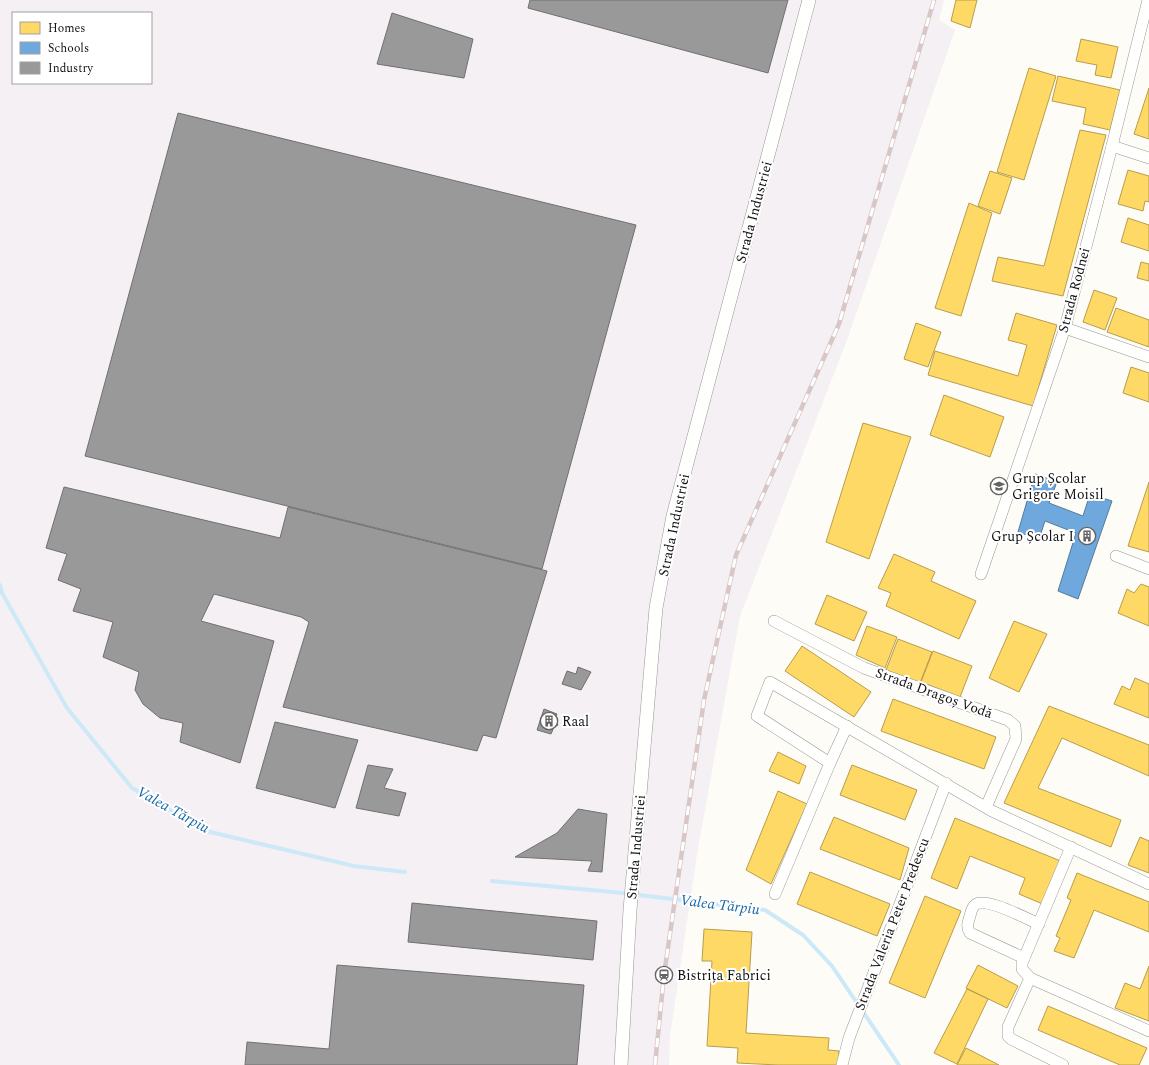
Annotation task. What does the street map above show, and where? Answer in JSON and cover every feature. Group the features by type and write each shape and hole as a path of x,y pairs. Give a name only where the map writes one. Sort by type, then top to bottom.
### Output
{"street":[{"name":"Strada Industriei","path":"621,1065 630,910 656,608 674,516 809,0"},
{"name":"Strada Rodnei","path":"981,574 1065,328 1148,0"},
{"path":"1112,146 1149,158"},
{"path":"1065,328 1149,357"},
{"path":"1116,556 1149,569"},
{"name":"Strada Dragoș Vodă","path":"774,621 864,668 1008,720 1015,726 1016,739 986,807"},
{"path":"830,763 757,716 770,682 986,807 1149,884"},
{"path":"775,894 847,726"},
{"name":"Strada Valeria Peter Predescu","path":"842,1065 849,1038 946,784"},
{"path":"1071,847 1024,958 1022,969 1030,978 1149,1031"},
{"path":"1024,958 970,933 967,926 972,909 976,904 981,902 990,903 1039,924"},
{"path":"1030,978 1008,1027 1008,1036 1011,1039 1063,1065"}],"shaded area":[{"path":"0,0 944,0 939,20 955,30 847,340 740,616 697,854 670,1036 669,1065 0,1065"}],"building: Homes":[{"path":"956,0 977,0 970,28 951,21"},
{"path":"1081,39 1118,47 1111,78 1095,75 1097,65 1076,61"},
{"path":"1029,68 1056,76 1024,180 997,172"},
{"path":"1058,76 1120,90 1110,130 1083,124 1086,108 1052,101"},
{"path":"1149,88 1149,139 1134,134"},
{"path":"1080,130 1106,135 1063,296 992,281 998,257 1044,266"},
{"path":"1128,170 1149,176 1149,202 1145,201 1143,211 1118,204"},
{"path":"990,171 1012,178 1000,214 978,206"},
{"path":"969,203 992,213 961,316 935,308"},
{"path":"1128,218 1149,225 1149,251 1121,242"},
{"path":"1141,262 1149,264 1149,281 1137,278"},
{"path":"1094,290 1117,298 1105,330 1083,322"},
{"path":"1116,308 1149,320 1149,347 1107,332"},
{"path":"1016,313 1057,325 1033,406 928,375 935,351 1018,376 1027,345 1008,340"},
{"path":"916,323 941,332 928,367 904,359"},
{"path":"1131,367 1149,373 1149,402 1123,393"},
{"path":"944,395 1004,417 990,457 930,435"},
{"path":"863,423 911,437 869,559 826,542"},
{"path":"1149,482 1149,552 1128,546"},
{"path":"894,554 935,572 931,581 976,601 959,639 886,606 891,593 878,588"},
{"path":"1141,584 1149,587 1149,626 1118,613 1127,589 1134,593"},
{"path":"827,595 867,612 854,641 815,624"},
{"path":"1014,621 1047,634 1019,692 989,678"},
{"path":"867,626 897,637 885,668 856,655"},
{"path":"898,639 932,652 920,683 886,670"},
{"path":"802,646 871,692 854,717 785,671"},
{"path":"933,651 972,666 960,697 921,682"},
{"path":"1135,678 1149,684 1149,718 1114,704 1122,686 1130,690"},
{"path":"893,699 996,737 984,769 881,731"},
{"path":"1049,706 1149,745 1149,776 1062,738 1038,788 1121,820 1111,847 1004,803"},
{"path":"778,752 806,766 799,784 769,771"},
{"path":"852,765 917,790 905,820 840,795"},
{"path":"778,791 807,804 771,884 746,870"},
{"path":"834,817 909,848 900,880 820,849"},
{"path":"955,818 1063,862 1045,905 1019,894 1025,878 970,856 957,889 931,878"},
{"path":"1140,837 1149,841 1149,873 1128,865"},
{"path":"810,872 890,904 877,936 797,904"},
{"path":"1077,873 1149,902 1149,932 1094,910 1074,958 1054,951 1060,938 1056,936 1071,900 1067,898"},
{"path":"925,896 961,911 925,998 889,983"},
{"path":"704,929 752,932 746,1033 829,1038 828,1050 839,1051 838,1065 737,1063 738,1048 707,1046 712,961 702,961"},
{"path":"978,965 1018,986 1007,1008 966,988"},
{"path":"1149,966 1149,1021 1115,1008 1125,983 1140,989"},
{"path":"967,989 988,999 957,1064 934,1053"},
{"path":"1048,1006 1147,1048 1139,1065 1120,1065 1038,1030"},
{"path":"966,1048 999,1065 957,1065"}],"building: Schools":[{"name":"Grup Școlar I","path":"1035,474 1057,482 1049,503 1083,516 1090,494 1112,501 1078,599 1058,591 1076,533 1045,521 1039,539 1018,532"}],"building: Industry":[{"path":"530,0 788,0 768,73 528,8"},
{"path":"392,13 473,39 464,78 377,64"},
{"path":"178,113 636,225 542,569 85,456"},
{"path":"64,487 280,538 288,507 547,571 496,738 483,735 477,751 283,707 309,622 301,617 214,594 201,621 274,641 240,763 180,742 183,723 160,718 143,704 135,690 139,672 103,657 113,622 73,611 81,589 58,580 67,554 46,548"},
{"path":"578,667 591,672 581,690 562,684 567,671 576,674"},
{"name":"Raal","path":"544,709 557,714 555,719 558,725 554,727 551,734 537,730"},
{"path":"275,722 358,740 335,808 256,788"},
{"path":"368,765 393,769 384,788 406,793 399,816 356,808"},
{"path":"578,809 607,814 602,872 588,871 592,861 515,857 557,833"},
{"path":"412,903 597,921 593,960 408,942"},
{"path":"337,965 584,985 577,1065 245,1065 247,1042 329,1049"}],"waterway":[{"name":"Valea Tărpiu","path":"0,585 2,593 67,708 132,788 206,831 354,866 405,872"},
{"name":"Valea Tărpiu","path":"492,881 613,892 765,910 803,935 832,966 899,1065"}],"railway":[{"path":"655,1065 664,975 704,700 736,555 839,324 934,0"}],"place":[{"name":"Grup Școlar Grigore Moisil","path":"999,486"},
{"name":"Grup Școlar I","path":"1087,536"},
{"name":"Raal","path":"549,721"},
{"name":"Bistrița Fabrici","path":"664,975"}]}
